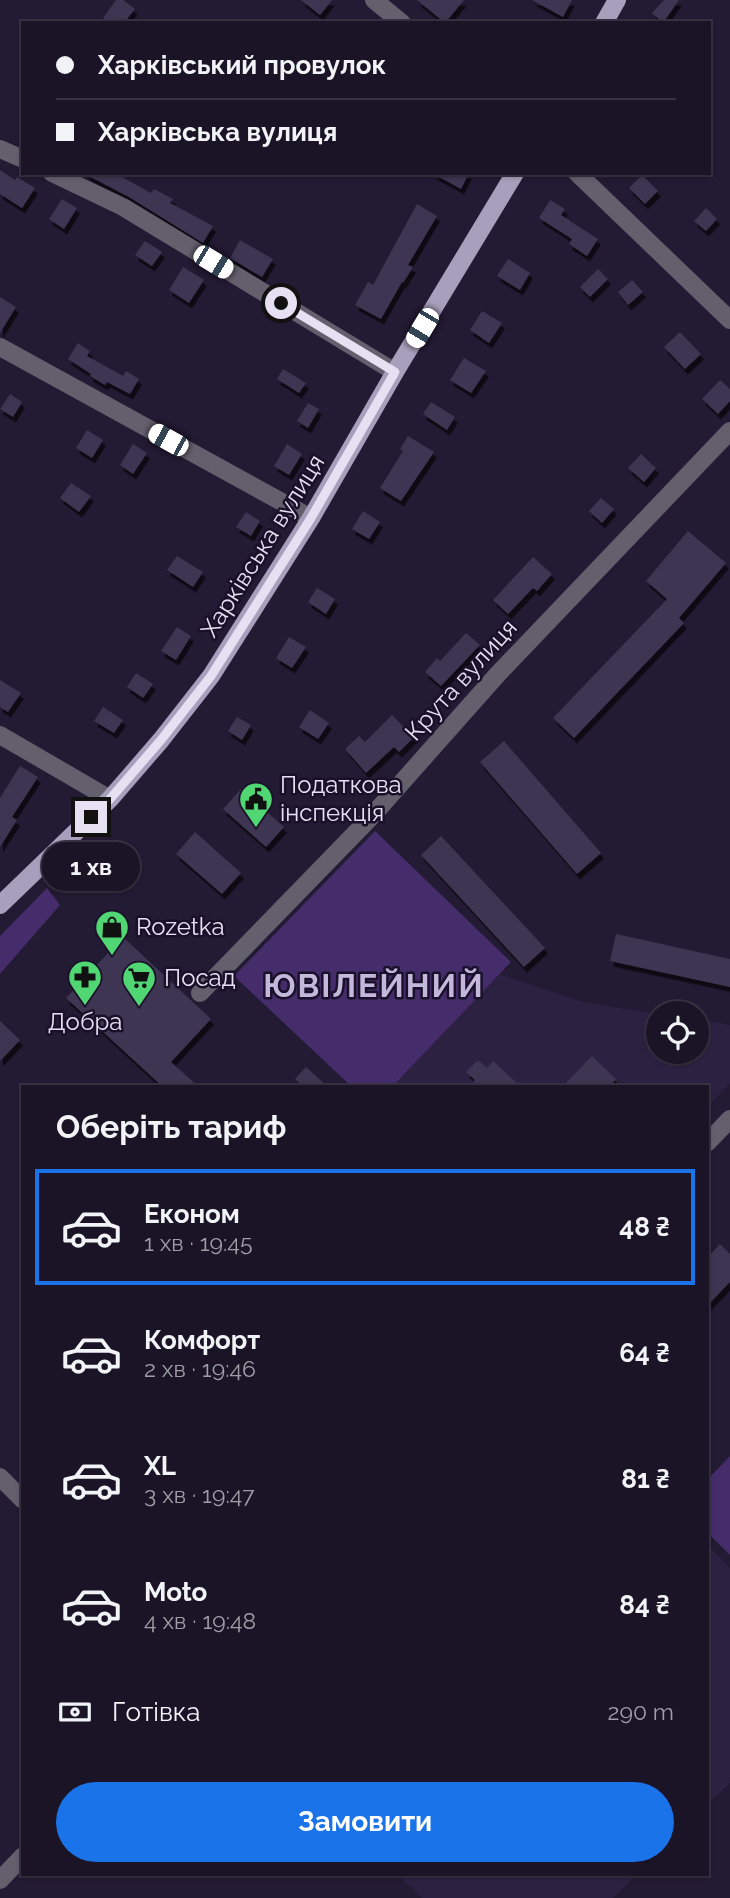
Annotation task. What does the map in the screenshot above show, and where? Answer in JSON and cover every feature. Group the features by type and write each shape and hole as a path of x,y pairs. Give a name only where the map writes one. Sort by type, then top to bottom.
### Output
{"main road":[{"path":"605,21 617,0"},
{"name":"Харківська вулиця","path":"0,905 110,799 211,676 311,518 514,175"}],"street":[{"path":"374,0 400,21"},
{"path":"0,149 21,158"},
{"path":"56,175 123,207 395,372"},
{"path":"579,175 730,320"},
{"path":"0,347 311,518"},
{"name":"Крута вулиця","path":"200,993 372,816 494,678 730,431"},
{"path":"0,735 110,799"},
{"path":"709,1141 730,1119"},
{"path":"0,1477 21,1498"},
{"path":"0,1880 21,1858"}],"shaded area":[{"path":"375,831 511,962 394,1085 350,1085 234,976"},
{"path":"47,888 60,905 0,974 0,936"},
{"path":"499,974 583,1002 646,1012 646,1064 709,1064 709,1021 730,1025 730,1083 709,1106 709,1085 394,1085"},
{"path":"730,1456 730,1555 709,1534 709,1478"},
{"path":"709,1547 730,1568 730,1783 709,1803"},
{"path":"399,1876 635,1876 613,1898 422,1898"}],"building":[{"path":"116,0 123,0 135,9 126,21 107,21 103,18"},
{"path":"301,0 332,0 320,15"},
{"path":"417,0 464,0 447,21 443,21"},
{"path":"532,0 572,0 563,17"},
{"path":"664,0 679,0 664,21 652,13"},
{"path":"0,170 35,188 22,208 0,194"},
{"path":"87,175 119,175 151,193 154,189 173,199 170,203 213,226 203,243 129,197"},
{"path":"436,175 468,175 461,189"},
{"path":"642,175 658,191 645,204 629,188"},
{"path":"62,199 77,208 64,229 49,219"},
{"path":"550,200 565,209 561,215 598,239 587,256 569,244 572,239 539,218"},
{"path":"417,204 437,216 408,265 413,267 381,319 355,305 368,282 373,285"},
{"path":"706,208 717,219 706,231 694,221"},
{"path":"240,240 273,259 262,277 230,258"},
{"path":"145,241 162,252 152,266 135,255"},
{"path":"508,259 530,273 520,290 497,276"},
{"path":"183,267 204,280 189,303 169,290"},
{"path":"598,269 608,279 590,297 580,287"},
{"path":"632,280 643,292 628,305 618,292"},
{"path":"0,297 16,307 0,333"},
{"path":"482,311 502,323 489,343 470,330"},
{"path":"680,332 701,354 685,369 664,347"},
{"path":"78,343 90,351 87,356 123,376 126,371 139,379 130,394 107,382 105,385 68,359"},
{"path":"464,358 486,371 471,393 450,380"},
{"path":"283,369 306,383 299,393 277,379"},
{"path":"720,380 730,389 730,401 718,414 702,399"},
{"path":"10,394 22,402 13,417 0,409"},
{"path":"431,402 455,417 447,430 423,414"},
{"path":"308,403 319,409 308,428 297,421"},
{"path":"87,430 103,440 92,458 76,448"},
{"path":"408,436 434,452 401,501 380,488 403,451 400,449"},
{"path":"133,444 147,453 133,474 120,465"},
{"path":"287,444 302,454 289,475 274,466"},
{"path":"641,454 656,468 644,482 628,468"},
{"path":"71,483 91,496 79,512 60,498"},
{"path":"601,498 614,509 602,523 589,511"},
{"path":"363,511 380,522 369,539 352,529"},
{"path":"246,512 260,521 251,536 236,527"},
{"path":"688,531 726,563 679,618 684,623 574,738 553,718 667,599 646,581"},
{"path":"177,556 203,572 193,587 167,570"},
{"path":"533,557 552,574 537,591 533,588 508,614 493,600"},
{"path":"317,588 335,599 326,614 308,602"},
{"path":"177,627 191,636 176,660 161,651"},
{"path":"466,633 480,645 441,686 425,672 437,658 440,661"},
{"path":"289,637 306,647 292,668 276,658"},
{"path":"136,673 153,684 143,698 127,687"},
{"path":"0,680 21,693 8,712 0,707"},
{"path":"103,707 123,720 114,733 94,721"},
{"path":"310,710 329,723 318,739 299,727"},
{"path":"392,715 414,737 399,752 394,747 366,773 345,749 359,736 365,742"},
{"path":"237,717 251,725 242,740 228,731"},
{"path":"504,741 601,853 577,874 480,762"},
{"path":"20,766 38,777 12,817 17,820 0,847 0,798"},
{"path":"241,789 284,827 266,847 223,809"},
{"path":"195,832 241,873 222,894 176,854"},
{"path":"441,836 545,948 524,967 421,855"},
{"path":"616,934 730,959 730,987 610,961"},
{"path":"123,937 211,1019 171,1062 197,1085 161,1085 66,998"},
{"path":"0,1021 20,1040 0,1061"},
{"path":"592,1056 616,1079 611,1085 564,1085"},
{"path":"478,1060 487,1068 493,1061 519,1085 471,1085 475,1080 466,1072"},
{"path":"306,1067 326,1085 302,1085 295,1079"},
{"path":"720,1244 730,1254 730,1282 709,1304 709,1256"}],"place":[{"name":"Податкова інспекція","path":"256,829"},
{"name":"Rozetka","path":"112,957"},
{"name":"Добра","path":"85,1007"},
{"name":"Посад","path":"139,1008"}],"district":[{"name":"ЮВІЛЕЙНИЙ","path":"374,986"}],"route":[{"path":"91,817 161,740 211,676 311,518 395,372 281,303"}]}
